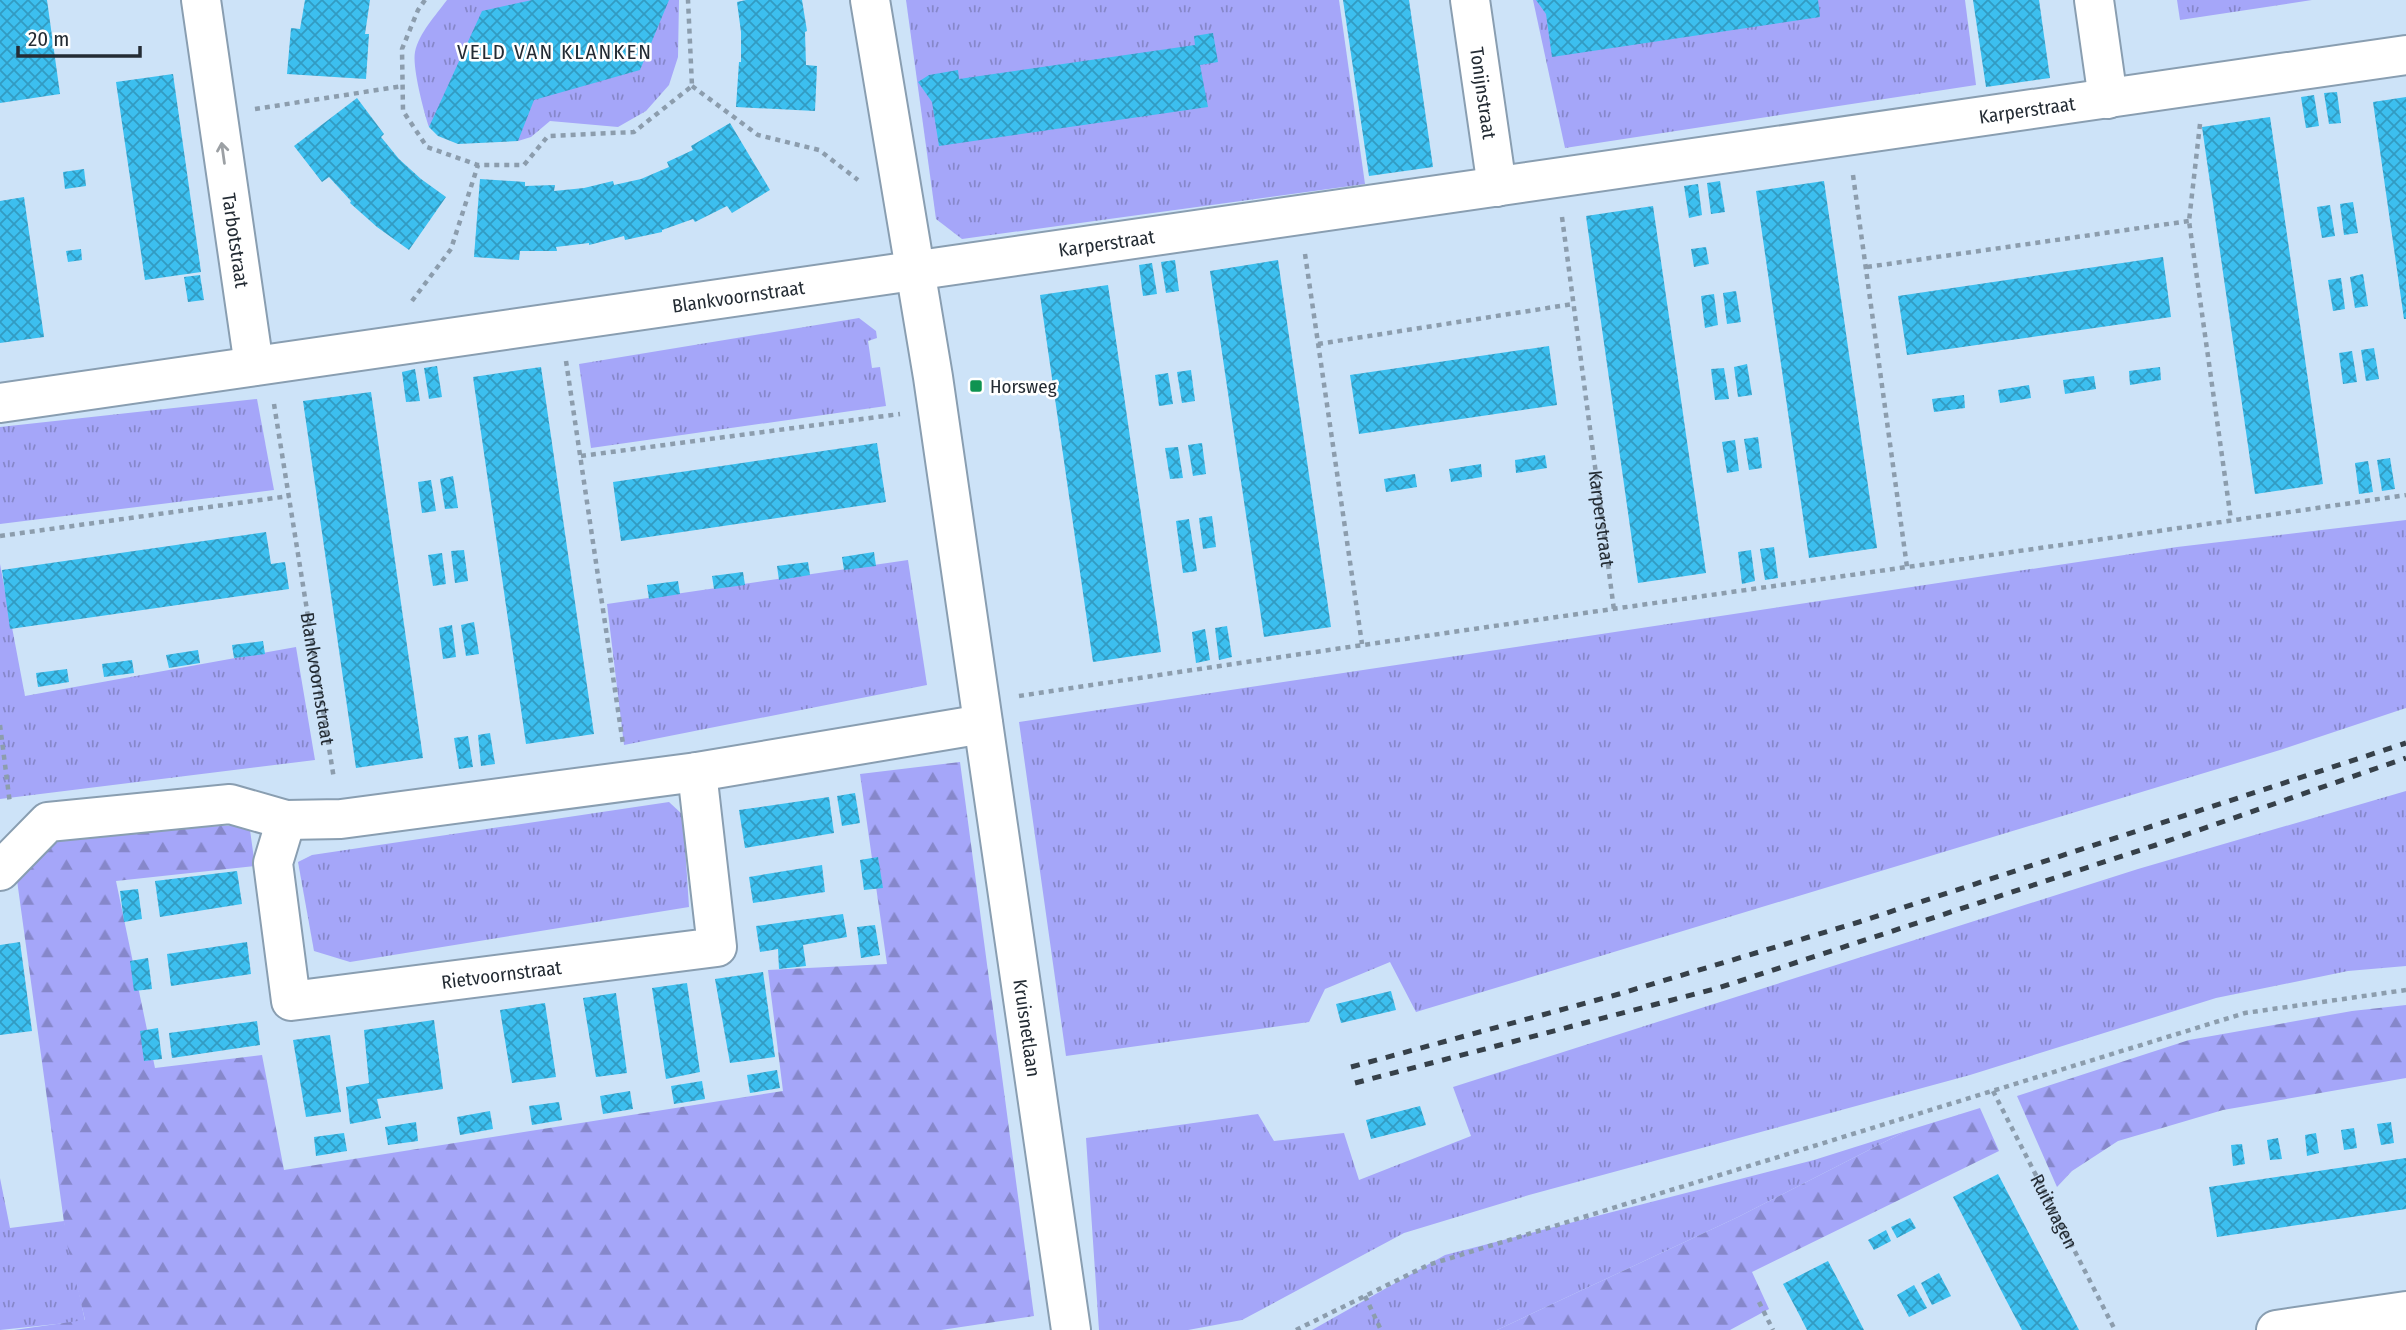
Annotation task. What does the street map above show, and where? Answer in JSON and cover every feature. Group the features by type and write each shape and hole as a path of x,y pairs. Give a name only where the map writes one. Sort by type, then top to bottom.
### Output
{"street":[{"name":"Tarbotstraat","path":"201,0 254,366"},
{"path":"0,871 29,819 230,804 286,820 341,819 697,772 981,713 916,271 870,0"},
{"name":"Tonijnstraat","path":"1470,0 1497,187"},
{"path":"2094,0 2108,99"},
{"name":"Karperstraat","path":"916,271 2406,55"},
{"name":"Blankvoornstraat","path":"0,403 916,271"},
{"name":"Kruisnetlaan","path":"981,713 1071,1330"},
{"name":"Rietvoornstraat","path":"286,820 273,863 291,1001 717,947 697,772"},
{"path":"2276,1330 2406,1311"}],"path":[{"path":"425,0 402,49 403,111 427,147 478,165 524,165 548,136 634,132 692,86"},
{"path":"688,0 692,86"},
{"path":"2204,84 2189,221 2231,520"},
{"path":"218,115 403,86"},
{"path":"692,86 758,135 819,150 907,218"},
{"path":"1848,136 1908,566"},
{"path":"378,348 450,250 478,165"},
{"name":"Karperstraat","path":"1556,178 1614,610"},
{"path":"1299,215 1362,644"},
{"path":"1867,267 2189,221"},
{"path":"1318,344 1573,304"},
{"path":"560,322 628,782"},
{"name":"Blankvoornstraat","path":"254,366 274,405 341,819"},
{"path":"581,456 937,409"},
{"path":"981,713 1362,644 2406,495"},
{"path":"0,536 289,496"},
{"path":"0,724 29,819"},
{"path":"1296,1330 1428,1265 2245,1013 2406,990"},
{"name":"Ruitwagen","path":"1993,1091 2115,1330"},
{"path":"1365,1296 1381,1330"},
{"path":"1759,1302 1773,1330"}],"green space":[{"path":"447,0 679,0 678,57 669,85 646,111 618,127 550,121 531,137 518,141 429,127 417,78 415,52 424,31"},
{"path":"906,0 1339,0 1365,184 962,239 936,219"},
{"path":"1533,0 1965,0 1976,85 1565,148"},
{"path":"2177,0 2312,0 2180,20"},
{"path":"859,318 876,331 877,338 868,341 872,368 880,367 886,406 591,448 579,364"},
{"path":"257,399 274,490 0,524 0,427"},
{"path":"2406,520 2406,708 2280,750 1416,1012 1390,962 1325,989 1309,1022 1066,1056 1019,722 2177,547"},
{"path":"908,560 927,685 624,745 607,604"},
{"path":"0,564 25,696 296,647 315,760 0,799"},
{"path":"960,762 1034,1316 941,1330 14,1330 85,1320 67,1244 16,873 51,836 237,825 250,830 255,866 116,881 155,1068 262,1055 284,1170 783,1091 768,970 887,964 860,774"},
{"path":"2406,791 2406,966 2348,971 2216,998 1970,1075 1529,1195 1404,1233 1242,1320 1188,1330 1099,1330 1086,1138 1258,1114 1274,1141 1344,1133 1359,1180 1471,1136 1453,1087 2138,869"},
{"path":"669,802 683,815 689,907 350,962 314,951 298,862 312,855"},
{"path":"2406,1005 2406,1078 2223,1110 2118,1141 2072,1171 2057,1187 2017,1096 2189,1040 2352,1011"},
{"path":"1980,1108 1999,1151 1752,1272 1769,1309 1730,1330 1497,1330 1738,1217 1906,1131"},
{"path":"1906,1131 1738,1217 1497,1330 1312,1330 1445,1255 1814,1160"},
{"path":"0,1178 10,1228 64,1221 85,1321 0,1330"}],"building":[{"path":"0,0 47,0 60,94 0,103"},
{"path":"305,0 370,0 365,34 369,34 366,79 287,74 291,28 300,29"},
{"path":"532,0 669,0 640,70 534,100 518,141 458,144 438,136 429,127 482,11"},
{"path":"802,0 807,31 806,65 817,66 815,111 736,107 741,62 737,2"},
{"path":"1343,0 1409,0 1433,167 1369,176"},
{"path":"1536,0 1818,0 1820,17 1552,57 1546,14"},
{"path":"1973,0 2039,0 2050,78 1986,87"},
{"path":"1213,33 1218,62 1200,65 1208,107 939,146 932,102 918,82 929,75 958,70 959,79 1195,45 1194,36"},
{"path":"173,74 201,272 145,280 116,82"},
{"path":"2337,92 2341,123 2329,124 2324,93"},
{"path":"2314,95 2319,126 2306,128 2301,97"},
{"path":"2406,97 2406,319 2404,319 2373,102"},
{"path":"357,98 384,134 381,137 399,159 446,197 409,250 350,203 329,177 322,182 294,146"},
{"path":"2270,117 2323,484 2255,494 2202,127"},
{"path":"730,123 770,190 732,213 727,206 695,222 693,219 662,232 625,240 624,236 589,245 556,247 557,251 520,251 519,260 474,257 480,179 525,182 525,186 555,185 554,191 613,181 614,185 641,179 669,167 667,162 693,150 691,146"},
{"path":"84,169 86,186 65,189 63,172"},
{"path":"1720,181 1725,212 1711,214 1707,183"},
{"path":"1824,181 1877,548 1809,558 1756,191"},
{"path":"1698,184 1702,215 1689,218 1684,186"},
{"path":"24,197 44,337 0,343 0,201"},
{"path":"2353,202 2358,233 2344,235 2340,204"},
{"path":"2330,205 2335,236 2322,238 2317,207"},
{"path":"1653,206 1706,573 1638,583 1586,216"},
{"path":"1706,247 1709,264 1694,267 1691,249"},
{"path":"81,249 82,260 68,262 66,251"},
{"path":"2163,257 2171,317 1907,355 1898,296"},
{"path":"1175,260 1179,291 1166,293 1161,262"},
{"path":"1278,260 1331,627 1264,637 1210,271"},
{"path":"1152,263 1157,294 1143,296 1139,265"},
{"path":"2363,274 2368,306 2355,308 2350,277"},
{"path":"200,275 204,300 188,302 184,277"},
{"path":"2341,278 2345,309 2333,311 2328,280"},
{"path":"1108,285 1161,652 1093,662 1040,295"},
{"path":"1736,291 1741,322 1727,324 1723,293"},
{"path":"1714,294 1718,325 1705,328 1701,296"},
{"path":"1549,346 1557,405 1359,434 1350,375"},
{"path":"2374,348 2379,379 2366,381 2361,350"},
{"path":"2352,351 2357,382 2343,384 2339,353"},
{"path":"1747,364 1752,395 1738,397 1734,367"},
{"path":"437,366 442,397 429,399 424,368"},
{"path":"541,367 594,734 526,744 473,377"},
{"path":"2160,367 2161,380 2130,385 2129,371"},
{"path":"1724,368 1729,399 1715,400 1711,369"},
{"path":"415,369 420,401 406,402 402,372"},
{"path":"1191,370 1195,401 1182,403 1177,372"},
{"path":"1168,373 1173,404 1159,406 1155,375"},
{"path":"2094,376 2096,389 2065,394 2063,380"},
{"path":"2029,385 2031,398 2000,403 1998,390"},
{"path":"371,392 423,758 356,768 303,401"},
{"path":"1964,395 1965,408 1934,412 1932,399"},
{"path":"1758,437 1762,468 1749,470 1744,439"},
{"path":"1735,440 1739,471 1727,473 1722,442"},
{"path":"877,443 886,502 621,541 613,482"},
{"path":"1202,443 1206,474 1193,476 1188,445"},
{"path":"1178,447 1183,478 1170,479 1165,448"},
{"path":"1545,455 1547,468 1516,473 1515,460"},
{"path":"2390,458 2395,489 2382,491 2377,460"},
{"path":"2368,461 2373,492 2359,494 2355,463"},
{"path":"1481,464 1482,477 1451,482 1449,469"},
{"path":"1415,474 1417,487 1386,492 1384,479"},
{"path":"453,476 458,508 445,509 440,479"},
{"path":"431,480 436,511 422,513 418,482"},
{"path":"1212,516 1216,547 1203,549 1199,518"},
{"path":"1189,519 1197,571 1183,573 1176,521"},
{"path":"266,532 271,564 285,562 289,589 10,629 2,570"},
{"path":"1774,547 1778,578 1765,580 1760,549"},
{"path":"464,550 468,581 455,583 451,551"},
{"path":"1751,550 1755,581 1742,584 1738,552"},
{"path":"874,552 876,566 844,570 842,557"},
{"path":"442,553 446,584 433,586 428,555"},
{"path":"808,562 810,575 779,580 777,566"},
{"path":"743,572 745,585 714,589 712,576"},
{"path":"678,581 680,594 649,599 647,585"},
{"path":"474,622 479,654 466,656 461,625"},
{"path":"452,625 456,657 443,659 439,628"},
{"path":"1227,626 1232,657 1219,660 1215,628"},
{"path":"1205,629 1210,660 1196,663 1192,632"},
{"path":"263,641 265,654 234,658 232,645"},
{"path":"198,650 200,663 169,668 166,655"},
{"path":"132,660 134,673 104,677 102,664"},
{"path":"67,669 69,682 38,687 36,673"},
{"path":"490,733 495,764 481,766 478,735"},
{"path":"468,736 473,767 459,769 454,738"},
{"path":"855,793 860,823 842,826 837,796"},
{"path":"829,797 834,833 745,848 739,810"},
{"path":"878,857 883,888 864,890 860,860"},
{"path":"822,865 825,892 753,903 749,877"},
{"path":"237,871 242,904 160,917 155,881"},
{"path":"138,889 142,919 124,922 120,891"},
{"path":"843,914 847,937 803,945 806,966 779,969 778,949 760,952 756,926"},
{"path":"875,925 880,955 861,958 857,927"},
{"path":"20,942 32,1031 0,1035 0,945"},
{"path":"247,942 251,974 171,986 167,954"},
{"path":"148,958 152,989 134,991 130,961"},
{"path":"763,972 775,1057 730,1063 715,979"},
{"path":"687,983 700,1072 666,1079 652,988"},
{"path":"1391,991 1396,1010 1341,1023 1336,1004"},
{"path":"616,993 627,1073 596,1077 583,998"},
{"path":"545,1003 556,1077 512,1083 500,1010"},
{"path":"434,1020 443,1089 377,1099 381,1118 350,1124 346,1087 369,1083 364,1030"},
{"path":"257,1021 260,1045 172,1058 169,1033"},
{"path":"158,1028 162,1059 144,1061 140,1031"},
{"path":"330,1035 341,1112 306,1117 293,1040"},
{"path":"777,1070 780,1088 750,1093 747,1075"},
{"path":"702,1081 705,1099 674,1104 671,1086"},
{"path":"630,1091 633,1109 603,1114 600,1096"},
{"path":"559,1102 562,1120 532,1125 529,1106"},
{"path":"1420,1106 1426,1125 1371,1139 1366,1120"},
{"path":"490,1111 493,1129 460,1135 457,1117"},
{"path":"416,1122 418,1141 388,1145 385,1127"},
{"path":"2391,1122 2394,1143 2381,1145 2377,1124"},
{"path":"2354,1128 2357,1148 2344,1150 2341,1130"},
{"path":"344,1133 347,1151 316,1156 314,1137"},
{"path":"2316,1133 2319,1153 2307,1156 2305,1135"},
{"path":"2278,1138 2282,1159 2270,1160 2267,1140"},
{"path":"2242,1144 2245,1164 2233,1166 2231,1145"},
{"path":"2406,1158 2406,1209 2217,1237 2209,1187"},
{"path":"1998,1174 2079,1330 2022,1330 2005,1298 1953,1197"},
{"path":"1910,1218 1916,1228 1897,1238 1891,1227"},
{"path":"1886,1230 1891,1241 1874,1250 1868,1240"},
{"path":"1828,1261 1864,1330 1807,1330 1783,1284"},
{"path":"1939,1273 1951,1296 1932,1305 1921,1283"},
{"path":"1914,1285 1927,1308 1909,1317 1897,1295"}],"railway":[{"path":"1351,1067 1619,994 1859,922 2406,743"},
{"path":"1355,1083 1718,988 2156,845 2406,758"}],"place":[{"name":"Horsweg","path":"976,386"}],"district":[{"name":"VELD VAN KLANKEN","path":"555,52"}]}
